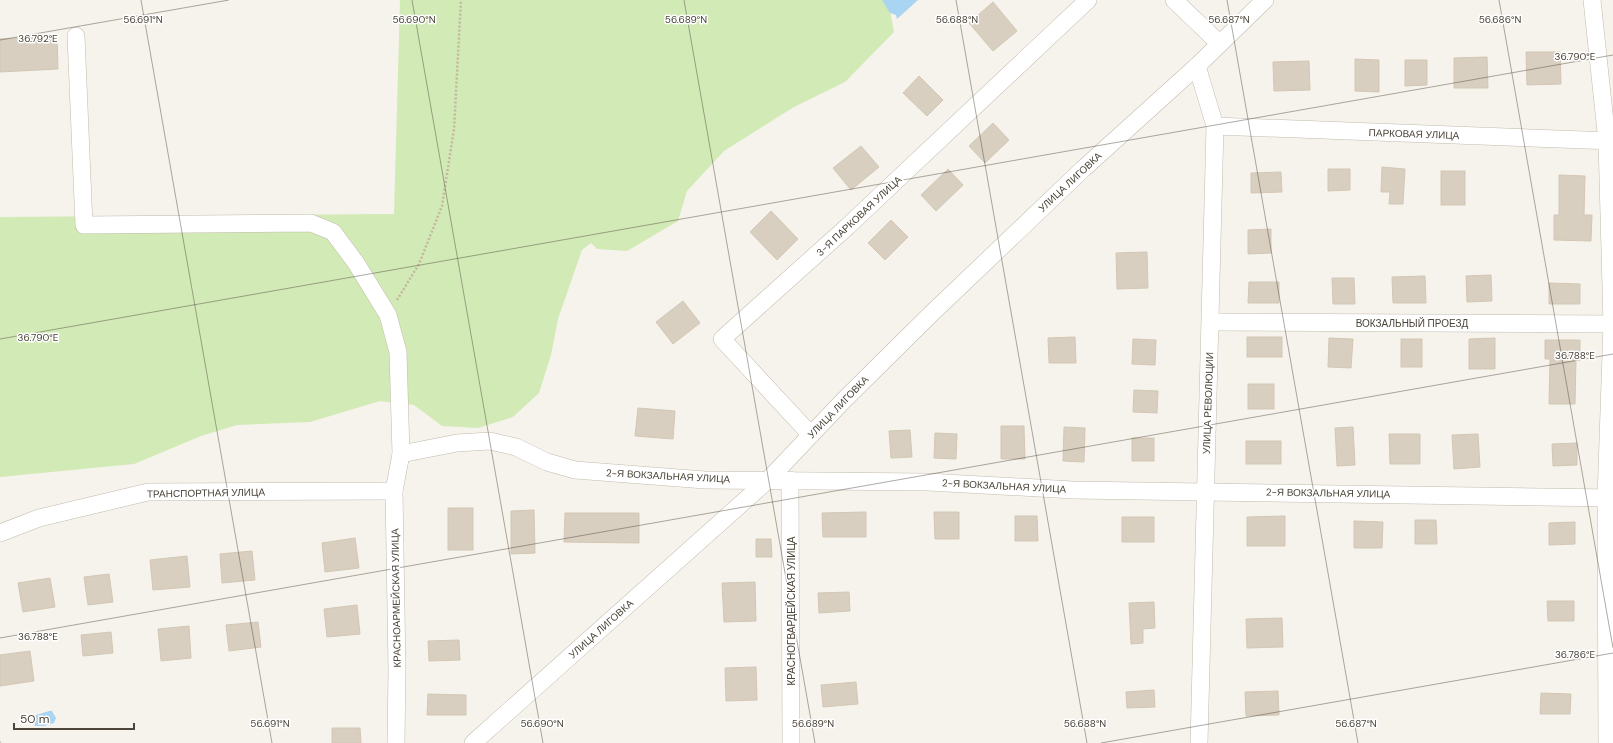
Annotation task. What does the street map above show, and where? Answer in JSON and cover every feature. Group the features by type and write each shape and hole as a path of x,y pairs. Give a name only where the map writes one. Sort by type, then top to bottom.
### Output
{"street":[{"name":"3-Я ПАРКОВАЯ УЛИЦА","path":"811,434 722,339 848,226 1088,0"},
{"path":"1174,0 1187,6 1219,43"},
{"name":"УЛИЦА ЛИГОВКА","path":"473,743 769,479 811,434 932,313 1083,169 1198,66 1219,43 1265,0"},
{"path":"1592,0 1610,141 1613,324 1607,743"},
{"name":"КРАСНОАРМЕЙСКАЯ УЛИЦА","path":"76,36 84,225 311,223 333,232 356,263 388,315 398,352 401,454 394,491 397,670 396,743"},
{"name":"УЛИЦА РЕВОЛЮЦИИ","path":"1198,66 1215,126 1199,743"},
{"name":"ПАРКОВАЯ УЛИЦА","path":"1215,126 1610,141"},
{"name":"ВОКЗАЛЬНЫЙ ПРОЕЗД","path":"1211,322 1613,324"},
{"name":"2-Я ВОКЗАЛЬНАЯ УЛИЦА","path":"401,454 457,443 490,441 516,447 547,462 575,470 705,480 769,479 928,482 1073,490 1610,498"},
{"name":"КРАСНОГВАРДЕЙСКАЯ УЛИЦА","path":"790,480 791,743"},
{"name":"ТРАНСПОРТНАЯ УЛИЦА","path":"0,533 39,518 148,492 394,491"}],"path":[{"path":"388,315 419,264 442,206 454,129 461,0"}],"green space":[{"path":"400,0 888,0 894,32 845,82 794,107 724,151 687,191 678,221 627,251 597,249 591,243 582,250 558,319 551,355 539,393 513,417 478,428 442,426 414,405 380,401 310,422 237,425 201,436 134,464 0,477 0,217 394,214"}],"water":[{"path":"882,0 918,0 897,19 896,15 890,13"},
{"path":"52,711 56,718 54,723 44,726 35,726 34,721 36,715"}],"building":[{"path":"993,2 1017,31 993,51 969,23"},
{"path":"57,36 58,69 0,72 0,39"},
{"path":"1526,52 1560,52 1561,84 1527,85"},
{"path":"1487,57 1488,88 1454,88 1454,58"},
{"path":"1355,59 1379,60 1379,92 1355,91"},
{"path":"1405,60 1427,60 1427,85 1405,86"},
{"path":"1309,61 1310,90 1274,91 1273,62"},
{"path":"919,76 943,100 927,116 903,93"},
{"path":"993,123 1009,140 985,163 969,146"},
{"path":"861,146 879,167 851,190 833,168"},
{"path":"1382,167 1405,169 1403,204 1389,204 1390,192 1381,192"},
{"path":"948,169 963,185 936,211 921,195"},
{"path":"1328,169 1350,169 1350,190 1328,191"},
{"path":"1441,171 1465,171 1465,205 1441,205"},
{"path":"1281,172 1282,192 1251,193 1251,173"},
{"path":"1559,175 1585,176 1584,215 1592,215 1591,241 1554,240 1554,215 1559,215"},
{"path":"771,211 798,239 777,260 750,232"},
{"path":"891,220 908,237 885,260 868,243"},
{"path":"1271,229 1271,253 1248,254 1248,230"},
{"path":"1147,252 1148,288 1117,289 1116,253"},
{"path":"1491,275 1492,301 1467,302 1466,276"},
{"path":"1425,276 1426,303 1393,303 1392,277"},
{"path":"1332,278 1354,278 1355,304 1333,304"},
{"path":"1249,282 1279,282 1279,303 1248,303"},
{"path":"1549,283 1580,284 1580,304 1549,304"},
{"path":"683,301 700,323 673,344 656,322"},
{"path":"1075,337 1076,363 1049,363 1048,338"},
{"path":"1247,337 1282,337 1282,357 1247,357"},
{"path":"1329,338 1353,339 1351,368 1328,367"},
{"path":"1495,338 1495,369 1469,369 1469,339"},
{"path":"1133,339 1156,340 1155,365 1132,364"},
{"path":"1401,339 1422,339 1422,367 1401,367"},
{"path":"1545,340 1580,340 1580,359 1576,359 1575,404 1549,404 1550,359 1545,359"},
{"path":"1248,384 1274,384 1274,409 1248,409"},
{"path":"1134,390 1158,391 1157,413 1133,412"},
{"path":"638,408 675,411 673,439 635,436"},
{"path":"1001,426 1024,426 1025,459 1001,459"},
{"path":"1064,427 1085,428 1084,462 1063,461"},
{"path":"1353,427 1355,465 1337,466 1335,428"},
{"path":"910,430 912,457 891,458 889,431"},
{"path":"935,433 957,434 956,459 934,458"},
{"path":"1389,434 1420,434 1420,464 1390,464"},
{"path":"1478,434 1480,467 1454,469 1452,435"},
{"path":"1132,438 1154,438 1154,461 1132,461"},
{"path":"1246,441 1281,441 1281,464 1246,464"},
{"path":"1577,443 1577,465 1553,466 1552,444"},
{"path":"448,508 473,508 473,550 448,550"},
{"path":"534,510 535,553 511,554 511,511"},
{"path":"866,512 866,537 823,537 822,513"},
{"path":"934,512 959,512 959,539 935,539"},
{"path":"565,513 639,513 639,543 564,542"},
{"path":"1015,516 1037,516 1038,541 1015,541"},
{"path":"1285,516 1285,546 1247,546 1247,517"},
{"path":"1122,517 1154,517 1154,542 1122,542"},
{"path":"1415,520 1436,520 1437,544 1415,544"},
{"path":"1354,521 1383,522 1382,548 1354,548"},
{"path":"1575,522 1575,544 1549,545 1549,523"},
{"path":"355,538 359,568 325,572 322,543"},
{"path":"756,539 771,539 772,557 756,557"},
{"path":"252,551 255,580 222,583 220,554"},
{"path":"187,556 190,587 153,590 150,560"},
{"path":"109,574 113,602 88,605 84,577"},
{"path":"50,578 55,607 23,612 18,583"},
{"path":"755,582 756,621 724,622 722,583"},
{"path":"849,592 850,611 819,613 818,593"},
{"path":"1547,601 1574,601 1574,621 1548,621"},
{"path":"1154,602 1155,628 1143,629 1143,643 1131,644 1129,603"},
{"path":"357,605 360,634 327,637 324,609"},
{"path":"1282,618 1283,647 1247,648 1246,619"},
{"path":"258,622 261,647 229,651 226,625"},
{"path":"189,626 191,658 161,661 158,629"},
{"path":"111,632 113,653 83,656 81,635"},
{"path":"459,640 460,660 429,661 428,641"},
{"path":"30,651 34,681 0,686 0,655"},
{"path":"756,667 757,700 726,701 725,668"},
{"path":"856,682 858,704 823,707 821,685"},
{"path":"1154,690 1155,707 1127,708 1126,692"},
{"path":"1278,691 1279,715 1246,716 1245,692"},
{"path":"1541,693 1571,694 1570,714 1540,714"},
{"path":"428,694 466,695 466,715 427,715"},
{"path":"332,728 360,728 361,743 332,743"}]}
